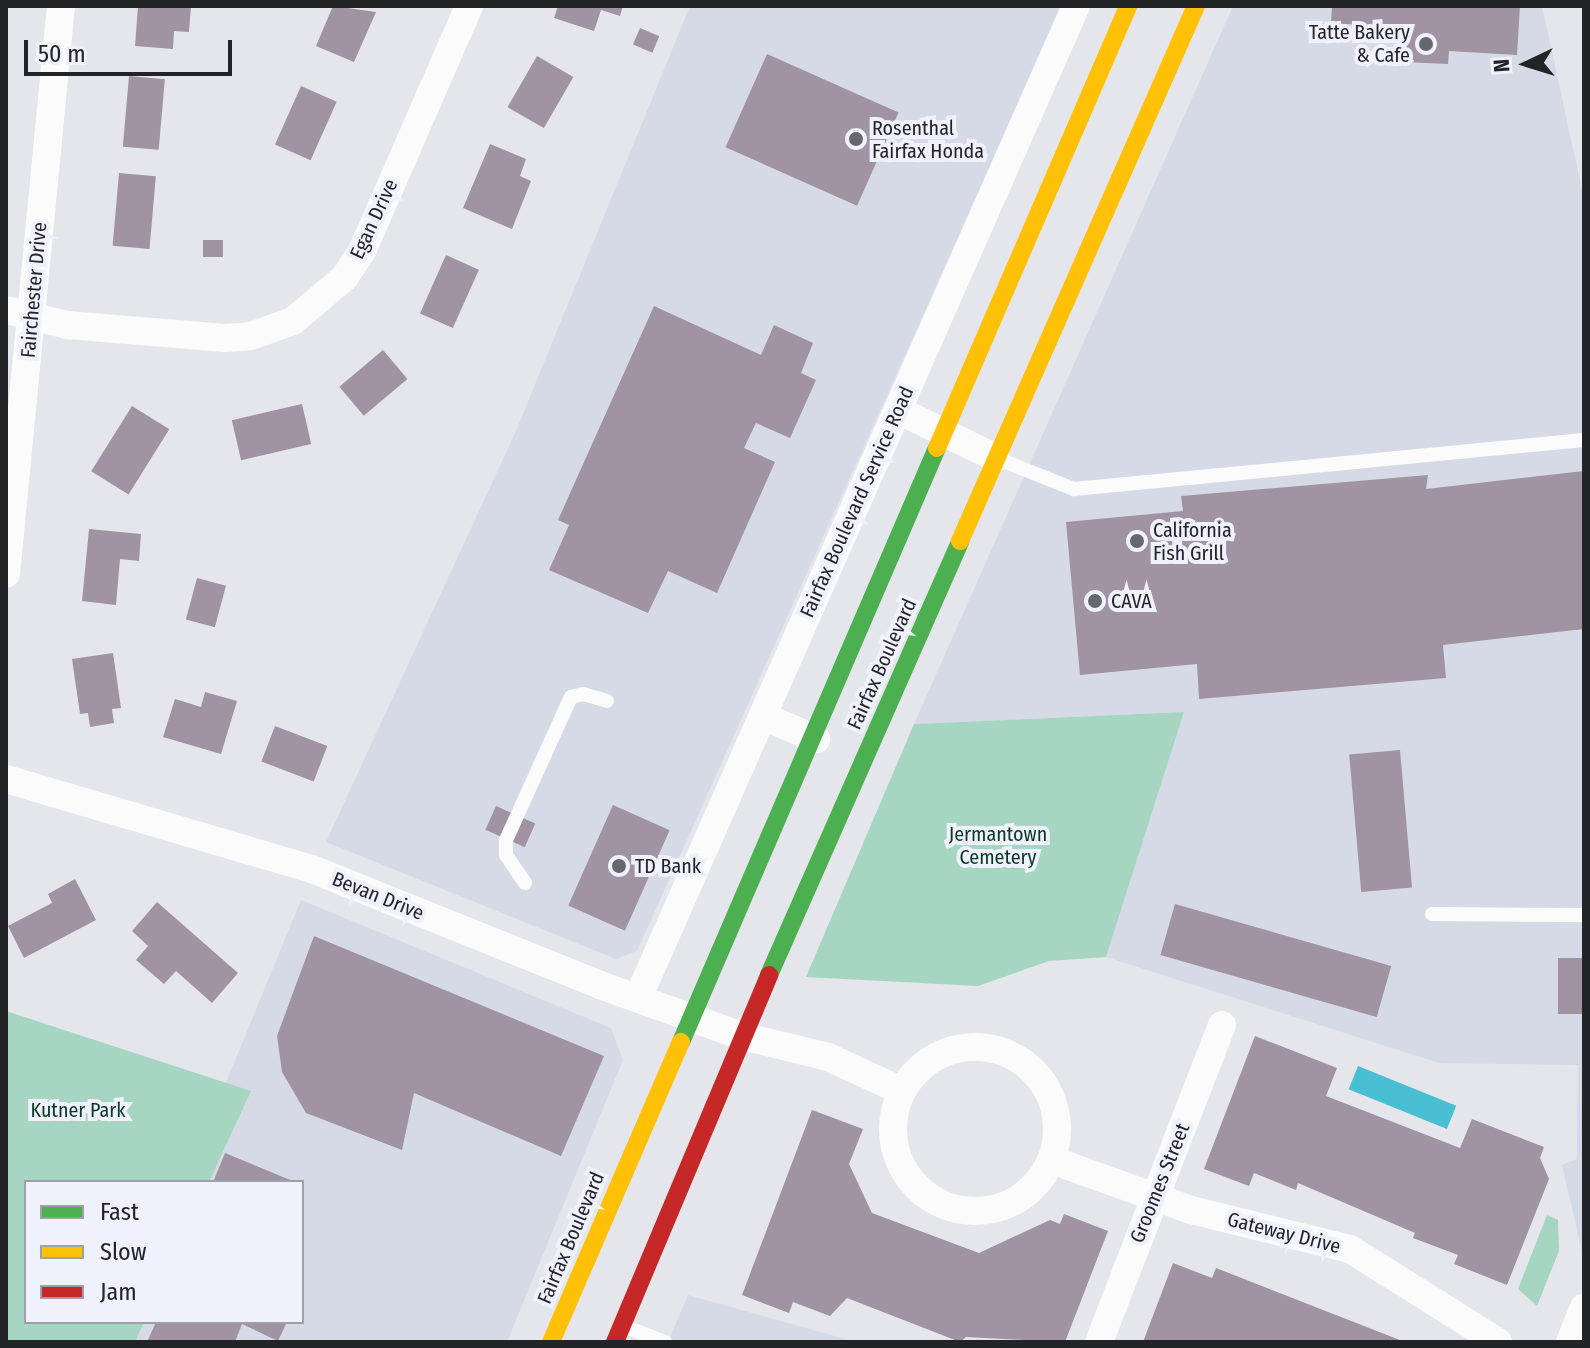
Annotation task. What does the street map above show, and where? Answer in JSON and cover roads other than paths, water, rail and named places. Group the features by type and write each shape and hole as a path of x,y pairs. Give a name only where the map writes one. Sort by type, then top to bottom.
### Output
{"main road":[{"name":"Fairfax Boulevard","path":"551,1342 689,1018 816,739 941,430 1128,6"},
{"name":"Fairfax Boulevard","path":"618,1334 742,1036 1196,6"}],"street":[{"name":"Fairchester Drive","path":"6,574 19,313 61,6"},
{"name":"Egan Drive","path":"19,313 67,325 251,336 293,321 322,301 363,249 469,6"},
{"name":"Fairfax Boulevard Service Road","path":"638,998 1076,6"},
{"path":"898,410 996,458"},
{"path":"763,716 816,739"},
{"name":"Bevan Drive","path":"6,779 312,869 689,1018 742,1036"},
{"name":"Groomes Street","path":"1099,1342 1222,1025"},
{"path":"742,1036 828,1057 902,1091"},
{"path":"969,1046 1010,1055 1042,1081 1054,1106 1052,1160 1016,1200 966,1211 940,1203 902,1168 894,1116 902,1091 919,1069 942,1053 969,1046"},
{"name":"Gateway Drive","path":"1052,1160 1154,1198 1350,1249 1498,1342"},
{"path":"1570,1342 1584,1308"}],"lane":[{"path":"996,458 1074,489 1584,440"},
{"path":"525,883 506,855 506,840 571,697 583,694 607,701"},
{"path":"1432,914 1584,915"},
{"path":"618,1334 665,1342"}],"water":[{"path":"1358,1066 1456,1106 1447,1129 1349,1089"}],"place":[{"name":"Tatte Bakery & Cafe","path":"1426,44"},
{"name":"Rosenthal Fairfax Honda","path":"856,139"},
{"name":"California Fish Grill","path":"1137,541"},
{"name":"CAVA","path":"1095,601"},
{"name":"TD Bank","path":"619,866"}],"park label":[{"name":"Jermantown Cemetery","path":"998,846"},
{"name":"Kutner Park","path":"78,1110"}]}
